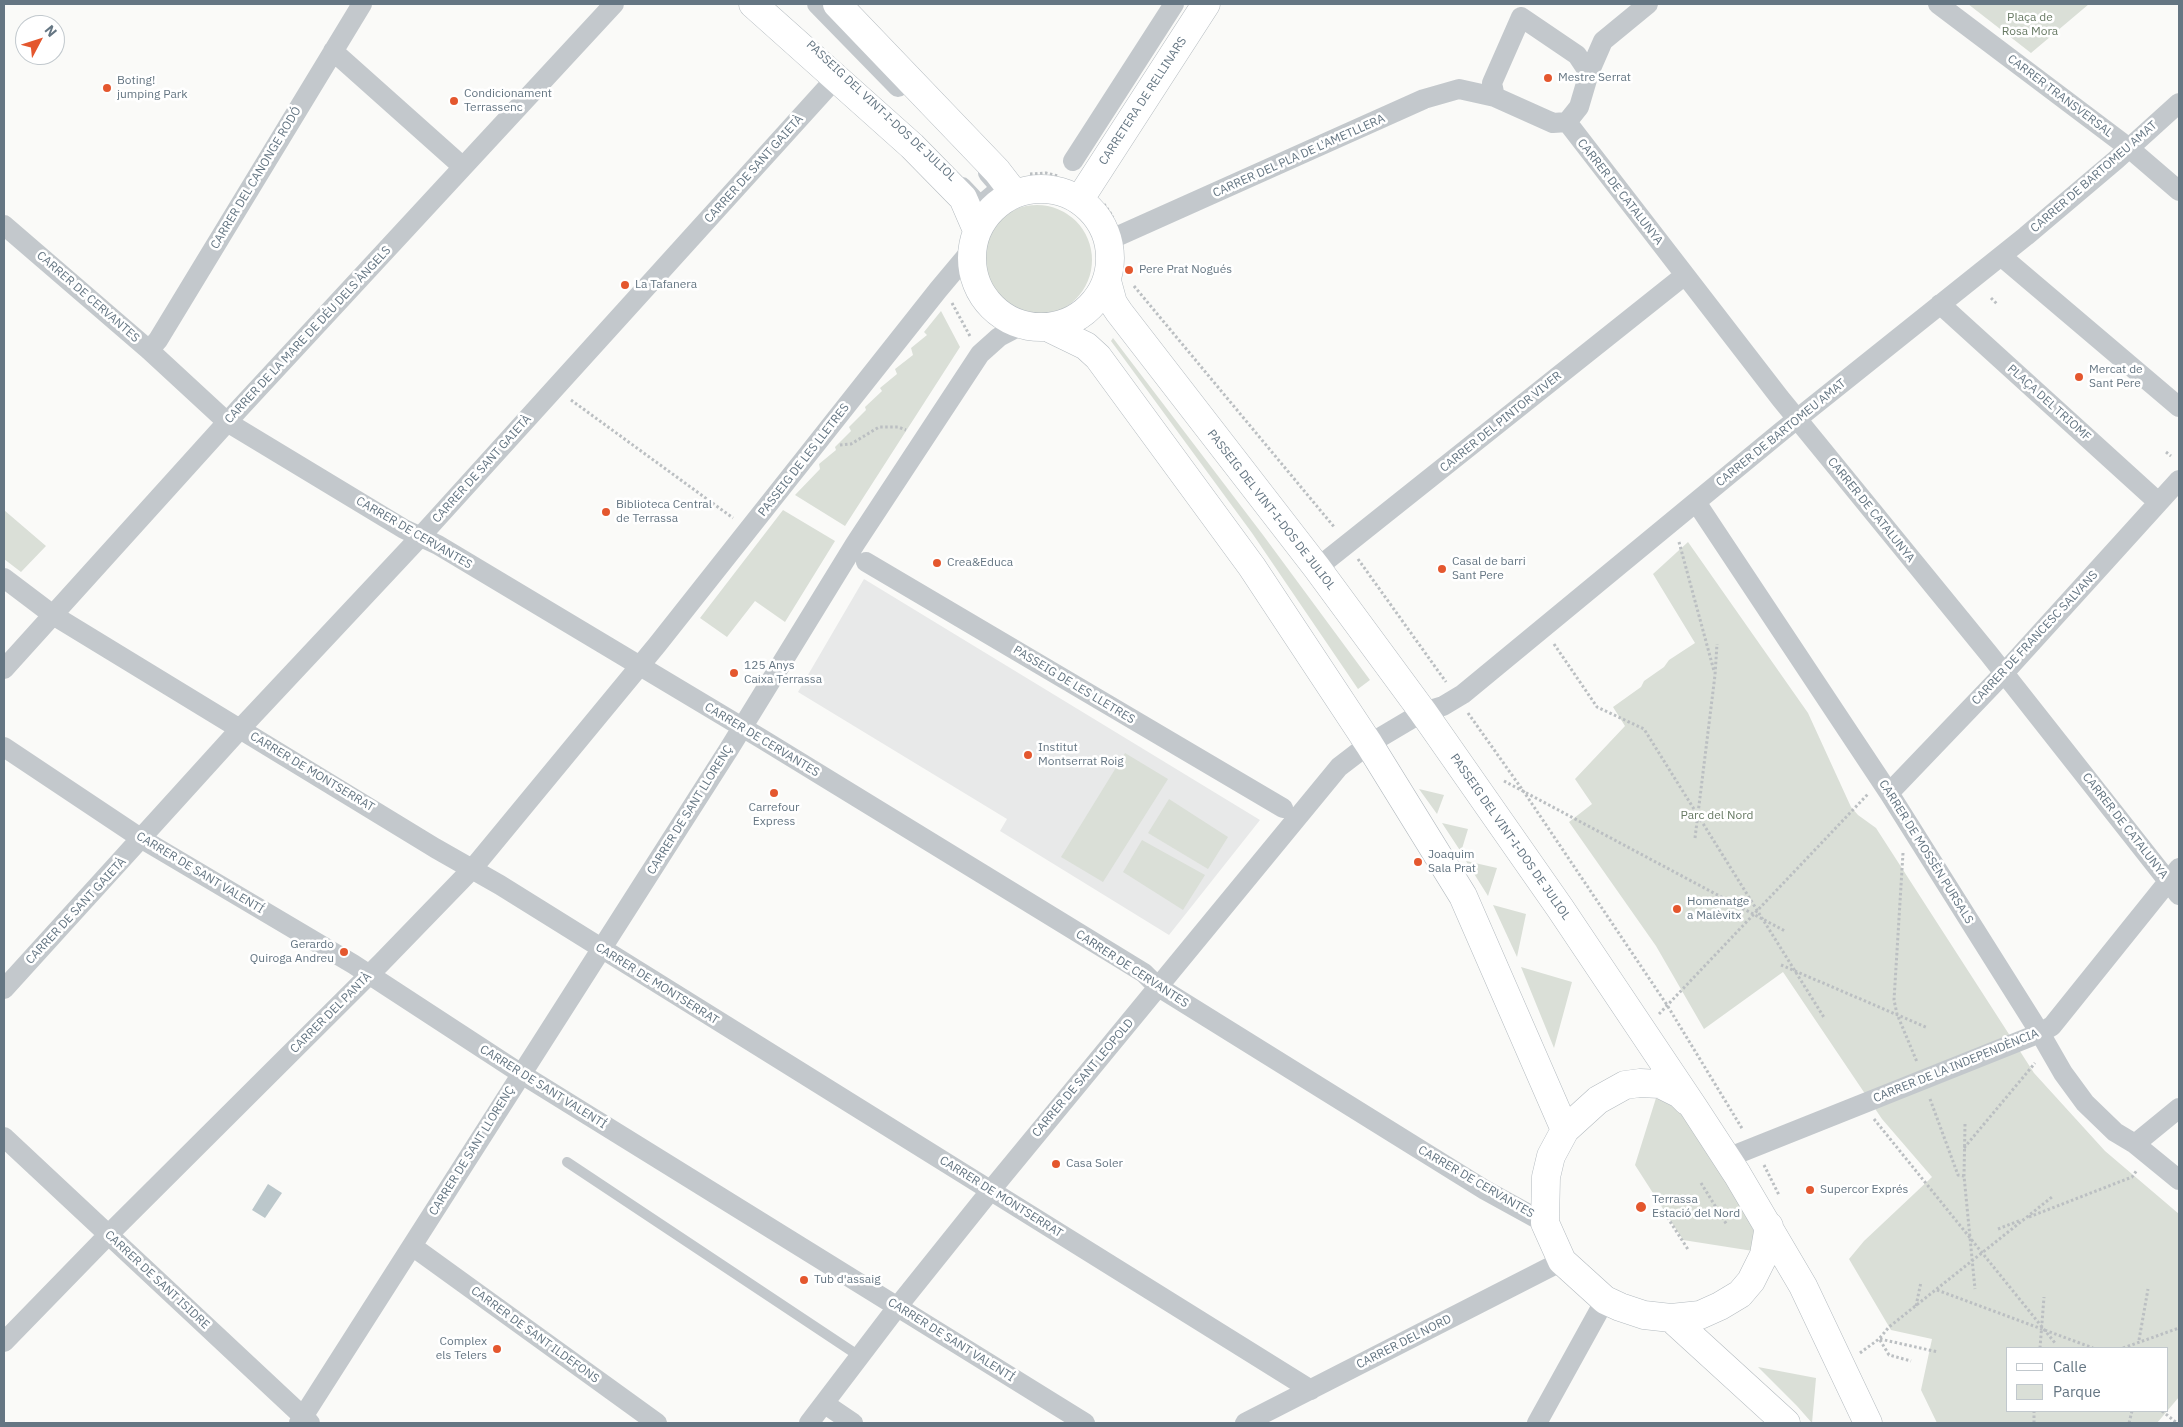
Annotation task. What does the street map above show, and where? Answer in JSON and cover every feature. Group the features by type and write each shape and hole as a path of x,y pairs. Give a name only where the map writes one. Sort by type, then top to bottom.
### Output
{"street":[{"name":"CARRER DEL CANONGE RODÓ","path":"149,350 158,340 362,4"},
{"name":"CARRER DE LA MARE DE DÉU DELS ÀNGELS","path":"4,670 227,422 614,4"},
{"name":"PASSEIG DEL VINT-I-DOS DE JULIOL","path":"753,4 912,146 963,198 973,241"},
{"name":"PASSEIG DEL VINT-I-DOS DE JULIOL","path":"764,4 917,141 978,205 982,205 998,192 1001,188 981,164 977,167 816,4"},
{"path":"837,4 997,171 1014,193"},
{"name":"CARRETERA DE RELLINARS","path":"1074,161 1172,8 1206,4"},
{"name":"CARRETERA DE RELLINARS","path":"1080,199 1206,4"},
{"path":"1566,122 1579,107 1589,74 1603,41 1648,4"},
{"name":"CARRER TRANSVERSAL","path":"1938,4 2129,148 2179,191"},
{"path":"1495,97 1492,84 1514,11 1577,55 1589,74"},
{"path":"333,51 463,167"},
{"name":"CARRER DE SANT GAIETÀ","path":"4,989 240,729 421,536 836,79"},
{"name":"CARRER DEL PLA DE L'AMETLLERA","path":"1107,241 1424,99 1459,89 1495,97 1553,123 1566,122"},
{"name":"CARRER DE BARTOMEU AMAT","path":"1370,744 1423,712 1443,706 1463,694 1797,419 2001,256 2129,148 2179,103"},
{"name":"CARRER DE CATALUNYA","path":"1566,122 1797,419 2176,882"},
{"path":"1051,329 1074,321 1093,305 1107,281 1109,262 1107,241 1100,222 1080,199 1042,188 1014,193 994,205 973,241 978,287 994,310 1020,326 1051,329 1086,346 1098,357 1252,567 1370,744 1463,896 1501,979 1565,1130"},
{"name":"CARRER DE CERVANTES","path":"4,225 149,350 227,422 404,529 421,536 742,728 1144,973 1157,986 1485,1190 1546,1223"},
{"name":"PASSEIG DE LES LLETRES","path":"638,667 938,290 973,241"},
{"path":"2001,256 2179,407"},
{"name":"CARRER DEL PINTOR VIVER","path":"1317,568 1685,275"},
{"name":"PASSEIG DEL VINT-I-DOS DE JULIOL","path":"1107,281 1113,303 1119,312 1317,568 1423,712 1555,901 1694,1108 1768,1226 1818,1316 1868,1423"},
{"name":"PLAÇA DEL TRIOMF","path":"1940,304 2158,502"},
{"path":"742,728 855,544 980,354 999,338 1020,326"},
{"name":"CARRER DE FRANCESC SALVANS","path":"1879,792 2004,673 2179,480"},
{"name":"CARRER DE MOSSÈN PURSALS","path":"1696,502 1879,792 2040,1033 2063,1073 2085,1103 2115,1132 2136,1144 2179,1180"},
{"name":"PASSEIG DE LES LLETRES","path":"866,562 1283,808"},
{"name":"CARRER DE MONTSERRAT","path":"4,578 53,615 427,843 473,868 1311,1390"},
{"name":"CARRER DEL PANTÀ","path":"4,1342 473,868 638,667"},
{"name":"CARRER DE SANT LLORENÇ","path":"304,1421 520,1073 602,949 742,728"},
{"name":"CARRER DE SANT LEOPOLD","path":"810,1423 898,1306 990,1190 1157,986 1339,767 1370,744"},
{"name":"CARRER DE SANT VALENTÍ","path":"4,748 142,839 369,975 520,1073 1085,1423"},
{"name":"CARRER DE LA INDEPENDÈNCIA","path":"1727,1158 2040,1033 2052,1026 2176,882"},
{"path":"1694,1108 1680,1094 1660,1084 1640,1083 1626,1085 1598,1100 1565,1130 1551,1156 1546,1177 1546,1223 1562,1261 1605,1300 1620,1308 1644,1315 1671,1318 1700,1315 1740,1294 1759,1268 1764,1255 1768,1226"},
{"path":"2136,1144 2179,1108"},
{"name":"CARRER DE SANT ISIDRE","path":"4,1137 110,1235 304,1421"},
{"name":"CARRER DE SANT ILDEFONS","path":"412,1246 657,1423"},
{"name":"CARRER DEL NORD","path":"1245,1423 1562,1261"},
{"path":"1537,1423 1605,1300"},
{"path":"1671,1318 1786,1423"},
{"path":"825,1404 852,1423"}],"lane":[{"path":"567,1162 853,1352 862,1354"}],"path":[{"path":"1991,298 1997,304"},
{"path":"569,399 739,523"},
{"path":"837,445 851,444 879,427 898,427 906,430"},
{"path":"2166,452 2171,456"},
{"path":"1678,539 1715,675"},
{"path":"1553,642 1598,707 1644,729 1756,912 1825,1019"},
{"path":"1695,838 1715,675 1717,644"},
{"path":"1504,781 1756,912"},
{"path":"1659,1014 1756,912 1879,792"},
{"path":"1903,844 1894,1000 1897,1014 1958,1175 1964,1176"},
{"path":"1761,918 1785,931"},
{"path":"1781,966 1928,1028"},
{"path":"1963,1149 2039,1056"},
{"path":"1872,1117 2055,1343"},
{"path":"1965,1124 1963,1149 1964,1176 1975,1289"},
{"path":"1998,1229 2132,1176 2139,1168"},
{"path":"1701,1184 1727,1225"},
{"path":"1855,1356 1879,1339 1890,1327 2052,1197"},
{"path":"1662,1209 1689,1250"},
{"path":"1915,1307 1921,1282"},
{"path":"2139,1340 2148,1289"},
{"path":"1936,1290 2087,1347"},
{"path":"2040,1347 2044,1297"},
{"path":"2126,1347 2179,1328"},
{"path":"1879,1339 1938,1352"},
{"path":"1879,1339 1889,1356 1911,1361"},
{"path":"2163,1412 2177,1423"}],"shaded area":[{"name":"Institut Montserrat Roig","path":"864,579 1260,820 1169,935 1000,831 1007,819 798,692"},
{"path":"268,1184 282,1193 265,1218 252,1210"}],"green space":[{"name":"Plaça de Rosa Mora","path":"1968,4 2089,4 2031,53"},
{"path":"1037,205 1058,209 1076,221 1088,239 1092,260 1088,281 1076,299 1058,311 1037,315 1016,311 998,299 986,281 982,260 986,239 998,221 1016,209"},
{"path":"941,311 960,347 845,526 795,495 820,469 819,464 836,450 835,447 851,431 849,427 866,410 865,407 882,391 880,388 897,374 895,369 913,355 911,348 927,335 924,332"},
{"path":"1113,338 1263,535 1370,680 1358,689 1252,533 1111,341"},
{"path":"4,510 46,546 21,572 4,559"},
{"path":"783,510 835,541 785,622 755,601 727,637 700,618"},
{"name":"Parc del Nord","path":"1688,542 1808,713 1851,807 1858,815 1876,828 2034,1073 2105,1151 2179,1214 2179,1397 2168,1410 2168,1347 2006,1347 2006,1412 2166,1412 2157,1423 1937,1423 1921,1390 1932,1339 1891,1330 1849,1259 1864,1241 1932,1177 1882,1119 1783,972 1704,1029 1656,946 1569,822 1592,804 1575,779 1625,726 1613,707 1641,687 1644,681 1664,667 1669,660 1695,643 1653,574"},
{"path":"1125,753 1168,779 1103,882 1061,857"},
{"path":"1419,789 1444,795 1437,814"},
{"path":"1169,799 1228,837 1208,869 1148,833"},
{"path":"1442,823 1468,829 1461,852"},
{"path":"1142,840 1205,875 1183,910 1123,872"},
{"path":"1466,861 1497,868 1488,896"},
{"path":"1493,905 1526,914 1517,957"},
{"path":"1521,967 1572,982 1554,1048"},
{"path":"1656,1098 1672,1104 1681,1111 1691,1126 1744,1211 1754,1231 1753,1251 1683,1240 1635,1165"},
{"path":"1758,1367 1816,1378 1812,1423 1797,1406"}],"place":[{"name":"Mestre Serrat","path":"1548,78"},
{"name":"Boting! jumping Park","path":"107,88"},
{"name":"Condicionament Terrassenc","path":"454,101"},
{"name":"Pere Prat Nogués","path":"1129,270"},
{"name":"La Tafanera","path":"625,285"},
{"name":"Mercat de Sant Pere","path":"2079,377"},
{"name":"Biblioteca Central de Terrassa","path":"606,512"},
{"name":"Crea&Educa","path":"937,563"},
{"name":"Casal de barri Sant Pere","path":"1442,569"},
{"name":"125 Anys Caixa Terrassa","path":"734,673"},
{"name":"Institut Montserrat Roig","path":"1028,755"},
{"name":"Carrefour Express","path":"774,793"},
{"name":"Joaquim Sala Prat","path":"1418,862"},
{"name":"Homenatge a Malèvitx","path":"1677,909"},
{"name":"Gerardo Quiroga Andreu","path":"344,952"},
{"name":"Casa Soler","path":"1056,1164"},
{"name":"Supercor Exprés","path":"1810,1190"},
{"name":"Terrassa Estació del Nord","path":"1641,1207"},
{"name":"Tub d'assaig","path":"804,1280"},
{"name":"Complex els Telers","path":"497,1349"}]}
